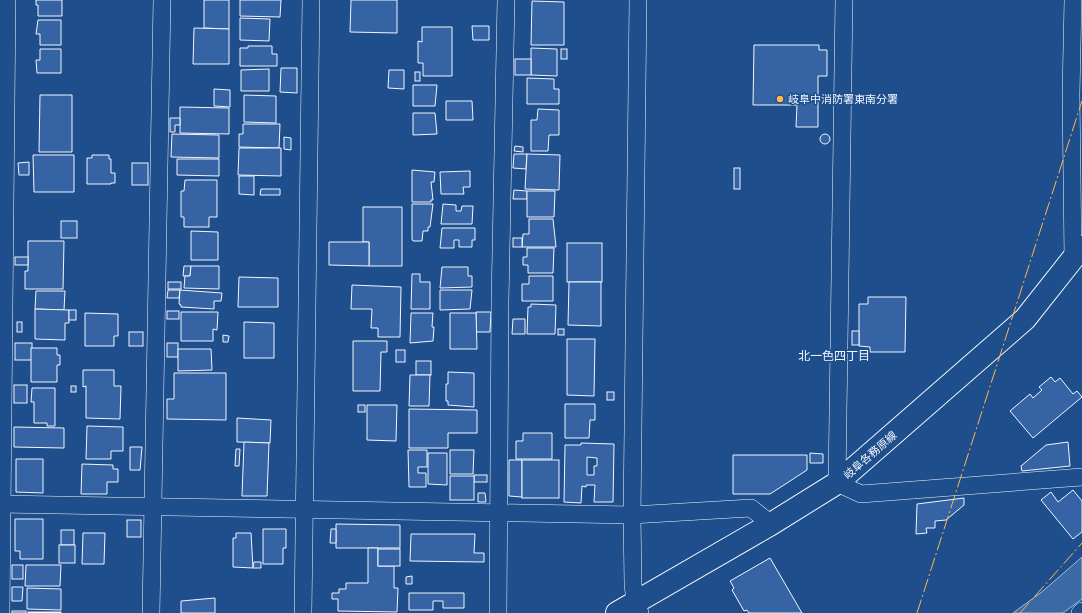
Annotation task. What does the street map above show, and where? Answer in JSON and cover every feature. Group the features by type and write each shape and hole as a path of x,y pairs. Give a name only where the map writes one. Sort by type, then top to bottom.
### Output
{"main road":[{"name":"岐阜各務原線","path":"631,609 837,484 1025,319 1078,253"}],"street":[{"path":"0,613 3,120 7,0"},
{"path":"151,613 162,0"},
{"path":"303,613 311,0"},
{"path":"498,613 498,513 506,0"},
{"path":"631,609 638,0"},
{"path":"844,0 837,484 861,494 1082,477"},
{"path":"1072,0 1071,94 1078,253"},
{"path":"1,504 632,515 751,508 771,524"}],"water":[{"path":"1082,557 1082,599 1063,613 1013,613 1043,591"}],"building":[{"path":"36,0 62,0 62,16 38,16 38,5 36,5"},
{"path":"204,0 229,0 229,29 204,28"},
{"path":"240,0 281,0 280,17 240,16"},
{"path":"351,0 397,0 397,33 350,32"},
{"path":"532,1 564,2 564,45 531,45"},
{"path":"240,18 270,19 269,41 240,40"},
{"path":"38,20 61,20 61,45 40,45 40,34 36,34"},
{"path":"472,26 489,26 489,40 473,40"},
{"path":"422,27 452,27 452,76 423,76 423,63 418,63 418,41 422,42"},
{"path":"194,28 229,29 229,64 193,64"},
{"path":"754,45 819,45 819,50 827,50 827,76 818,76 818,127 796,127 797,105 753,105"},
{"path":"248,46 272,46 272,54 277,54 277,66 240,66 240,48 248,48"},
{"path":"531,48 557,49 557,76 531,75"},
{"path":"40,49 61,49 61,73 37,73 36,60 40,60"},
{"path":"561,49 567,49 567,59 561,59"},
{"path":"515,59 531,59 531,75 515,75"},
{"path":"281,68 297,68 297,93 280,92"},
{"path":"269,69 269,91 241,91 241,70"},
{"path":"389,70 404,70 404,89 388,88"},
{"path":"415,72 420,72 420,81 415,81"},
{"path":"527,78 554,79 554,89 559,89 559,104 527,104"},
{"path":"413,85 437,85 435,106 413,106"},
{"path":"214,89 230,90 230,107 214,106"},
{"path":"40,95 72,95 72,152 39,152"},
{"path":"244,95 276,96 276,123 244,122"},
{"path":"446,101 472,101 473,120 446,120"},
{"path":"180,107 229,108 229,134 180,133"},
{"path":"538,109 559,110 559,135 549,135 548,151 531,151 531,120 537,120"},
{"path":"413,113 435,113 437,134 413,135"},
{"path":"170,118 180,118 180,125 175,125 175,132 170,132"},
{"path":"243,124 280,124 279,148 239,147 239,134 243,134"},
{"path":"172,134 219,135 219,158 171,157"},
{"path":"825,134 830,139 825,144 820,139"},
{"path":"284,137 291,138 291,150 284,149"},
{"path":"515,146 523,147 523,152 514,151"},
{"path":"239,148 281,148 281,176 238,175"},
{"path":"514,154 527,154 526,169 513,168"},
{"path":"527,154 560,155 559,190 525,189"},
{"path":"33,155 74,155 74,192 34,192"},
{"path":"92,155 109,155 109,159 111,159 111,173 115,173 115,183 87,184 87,158 92,158"},
{"path":"177,159 219,159 219,176 177,175"},
{"path":"29,162 29,175 19,175 18,163"},
{"path":"132,163 148,163 148,185 132,185"},
{"path":"734,168 740,168 740,189 734,189"},
{"path":"412,170 435,172 434,182 431,182 433,200 431,200 431,202 412,202"},
{"path":"470,171 470,187 463,187 464,194 441,194 440,172"},
{"path":"239,176 254,176 254,195 239,194"},
{"path":"185,180 217,180 217,217 209,217 209,227 184,227 184,217 181,217 181,191 184,191"},
{"path":"261,189 280,189 280,195 260,195"},
{"path":"514,190 527,191 527,199 513,199"},
{"path":"527,191 555,191 554,217 527,217"},
{"path":"412,204 433,204 430,227 428,227 428,231 423,231 422,241 413,241 412,239"},
{"path":"443,204 456,205 456,211 461,211 462,206 473,206 472,224 441,224"},
{"path":"363,207 402,207 402,266 369,266 369,242 363,242"},
{"path":"529,219 553,219 556,247 522,247 523,234 529,234"},
{"path":"61,221 77,221 77,238 61,238"},
{"path":"442,228 475,228 475,240 472,240 472,247 459,247 459,240 454,240 454,248 440,248"},
{"path":"191,231 218,232 218,260 191,260"},
{"path":"513,238 522,238 522,247 513,247"},
{"path":"28,241 64,241 63,289 25,289 25,271 28,271"},
{"path":"329,242 369,242 369,266 329,265"},
{"path":"567,243 602,243 602,282 567,282"},
{"path":"527,248 554,248 553,273 528,273 528,265 523,265 523,257 527,257"},
{"path":"15,257 28,257 28,265 15,265"},
{"path":"184,266 191,266 190,276 183,276"},
{"path":"191,266 219,266 219,289 184,288 185,276 190,276"},
{"path":"442,267 468,267 468,276 472,276 472,287 440,288"},
{"path":"412,274 420,274 420,282 430,282 430,309 411,309"},
{"path":"529,276 553,276 553,301 522,301 522,284 529,284"},
{"path":"239,277 278,278 278,307 238,307"},
{"path":"168,282 181,282 181,289 168,289"},
{"path":"569,282 601,282 601,326 568,325"},
{"path":"352,285 401,287 400,337 378,337 378,328 371,328 372,309 351,309"},
{"path":"168,290 180,290 179,298 167,298"},
{"path":"180,290 222,293 221,301 214,301 214,309 181,307 179,304"},
{"path":"440,290 472,290 470,309 440,310"},
{"path":"36,291 65,291 64,310 35,309"},
{"path":"868,297 906,297 905,352 870,352 870,347 859,346 859,304 868,304"},
{"path":"531,304 556,305 555,334 527,334 528,307 531,307"},
{"path":"35,309 69,310 69,323 65,323 65,340 35,339"},
{"path":"69,310 76,310 76,320 69,320"},
{"path":"167,311 179,311 179,319 167,319"},
{"path":"181,312 218,312 217,330 213,329 213,341 181,341"},
{"path":"476,312 491,312 490,332 476,332"},
{"path":"85,313 118,314 118,336 114,336 114,346 85,346"},
{"path":"411,313 433,313 433,341 410,343"},
{"path":"450,313 476,313 477,349 450,349"},
{"path":"513,319 525,319 525,334 512,334"},
{"path":"17,322 22,322 22,332 17,332"},
{"path":"244,322 274,323 274,358 244,358"},
{"path":"558,329 564,329 564,335 558,335"},
{"path":"852,331 859,331 859,345 852,345"},
{"path":"129,332 143,332 143,346 129,346"},
{"path":"223,335 229,336 228,342 223,342"},
{"path":"567,339 595,339 594,396 567,395"},
{"path":"353,341 387,341 387,352 381,352 380,391 353,391"},
{"path":"15,343 32,343 32,360 15,360"},
{"path":"167,343 178,343 178,357 167,357"},
{"path":"31,348 57,348 57,355 60,355 60,365 57,365 57,382 31,382"},
{"path":"178,349 211,349 212,370 178,371"},
{"path":"396,350 405,350 405,362 396,362"},
{"path":"416,361 431,361 431,375 416,375"},
{"path":"83,370 114,370 114,386 121,386 120,419 86,418 86,386 83,387"},
{"path":"448,372 474,373 474,407 448,405 448,401 446,401 446,384 448,384"},
{"path":"174,373 226,373 226,420 167,419 167,399 174,399"},
{"path":"410,375 430,375 429,406 409,406"},
{"path":"1051,377 1055,382 1060,378 1073,394 1077,391 1082,397 1033,438 1010,411 1030,394 1033,398 1042,390 1039,387"},
{"path":"14,385 27,385 27,403 14,403"},
{"path":"71,386 76,386 76,392 71,392"},
{"path":"32,388 55,388 55,426 47,426 47,423 34,423 34,402 31,402"},
{"path":"607,392 614,392 614,400 607,400"},
{"path":"565,404 595,404 595,420 590,420 589,438 565,438"},
{"path":"358,405 365,405 365,412 358,412"},
{"path":"367,405 397,405 396,441 367,440"},
{"path":"409,409 477,410 477,433 448,433 448,448 409,448"},
{"path":"237,418 271,420 270,443 237,442"},
{"path":"87,426 123,427 123,451 111,451 111,459 86,459"},
{"path":"14,427 64,428 64,448 14,447"},
{"path":"523,433 552,433 552,459 516,459 516,441 523,441"},
{"path":"244,442 269,443 267,496 242,496"},
{"path":"1068,442 1070,466 1022,471 1021,466 1046,445"},
{"path":"581,443 614,444 613,502 594,502 595,485 586,485 586,487 582,486 581,503 564,502 565,445 581,445","holes":["587,457 597,458 597,466 594,466 594,475 587,475"]},
{"path":"130,447 142,447 140,470 130,470"},
{"path":"236,449 240,449 239,466 235,466"},
{"path":"408,450 427,450 427,467 418,467 418,473 426,473 426,487 409,487"},
{"path":"450,450 474,450 473,474 450,474"},
{"path":"428,453 447,453 447,485 428,484"},
{"path":"810,453 823,454 823,463 810,463"},
{"path":"733,455 807,455 807,470 770,494 733,494"},
{"path":"16,459 43,459 43,493 16,492"},
{"path":"509,460 522,460 522,497 509,496"},
{"path":"522,460 559,460 559,498 522,498"},
{"path":"82,464 113,465 113,469 118,469 118,482 107,482 107,494 81,494"},
{"path":"474,475 487,475 487,482 474,482"},
{"path":"450,476 474,476 474,500 450,500"},
{"path":"1073,490 1082,501 1082,532 1073,539 1041,500 1051,492 1058,502"},
{"path":"478,493 485,493 486,502 478,502"},
{"path":"964,498 964,505 946,520 935,521 935,528 926,528 927,533 916,534 917,504"},
{"path":"15,519 43,519 43,559 20,559 20,551 15,551"},
{"path":"127,520 141,520 141,537 127,537"},
{"path":"336,524 400,525 400,548 336,548"},
{"path":"263,529 286,529 286,548 283,548 283,564 263,564"},
{"path":"331,529 336,529 336,543 330,543"},
{"path":"61,530 74,530 74,545 61,545"},
{"path":"83,533 105,533 104,564 82,564"},
{"path":"236,533 251,533 253,568 233,567 233,538 236,538"},
{"path":"411,534 475,534 474,553 484,553 484,562 410,561"},
{"path":"59,545 75,545 75,563 59,563"},
{"path":"368,548 378,548 378,566 394,566 394,588 398,588 397,612 338,611 338,599 332,599 332,593 339,593 339,589 346,589 346,583 368,583"},
{"path":"378,549 400,549 400,566 378,566"},
{"path":"770,558 802,613 749,613 747,610 744,611 732,590 734,588 730,581"},
{"path":"254,562 261,562 261,568 253,568"},
{"path":"12,565 23,565 23,579 12,579"},
{"path":"26,565 61,565 60,586 25,586"},
{"path":"412,576 412,584 406,584 406,577"},
{"path":"12,587 23,587 22,601 12,601"},
{"path":"27,588 61,589 61,610 27,609"},
{"path":"409,593 464,593 464,608 443,608 443,601 433,601 433,610 409,610"},
{"path":"215,598 215,613 181,613 181,601"},
{"path":"12,611 26,611 26,613 12,613"},
{"path":"61,612 61,613 28,613"}],"power":[{"path":"917,613 1082,101"},
{"path":"1020,613 1082,543"}],"place":[{"name":"岐阜中消防署東南分署","path":"780,99"}],"district":[{"name":"北一色四丁目","path":"834,356"}]}
